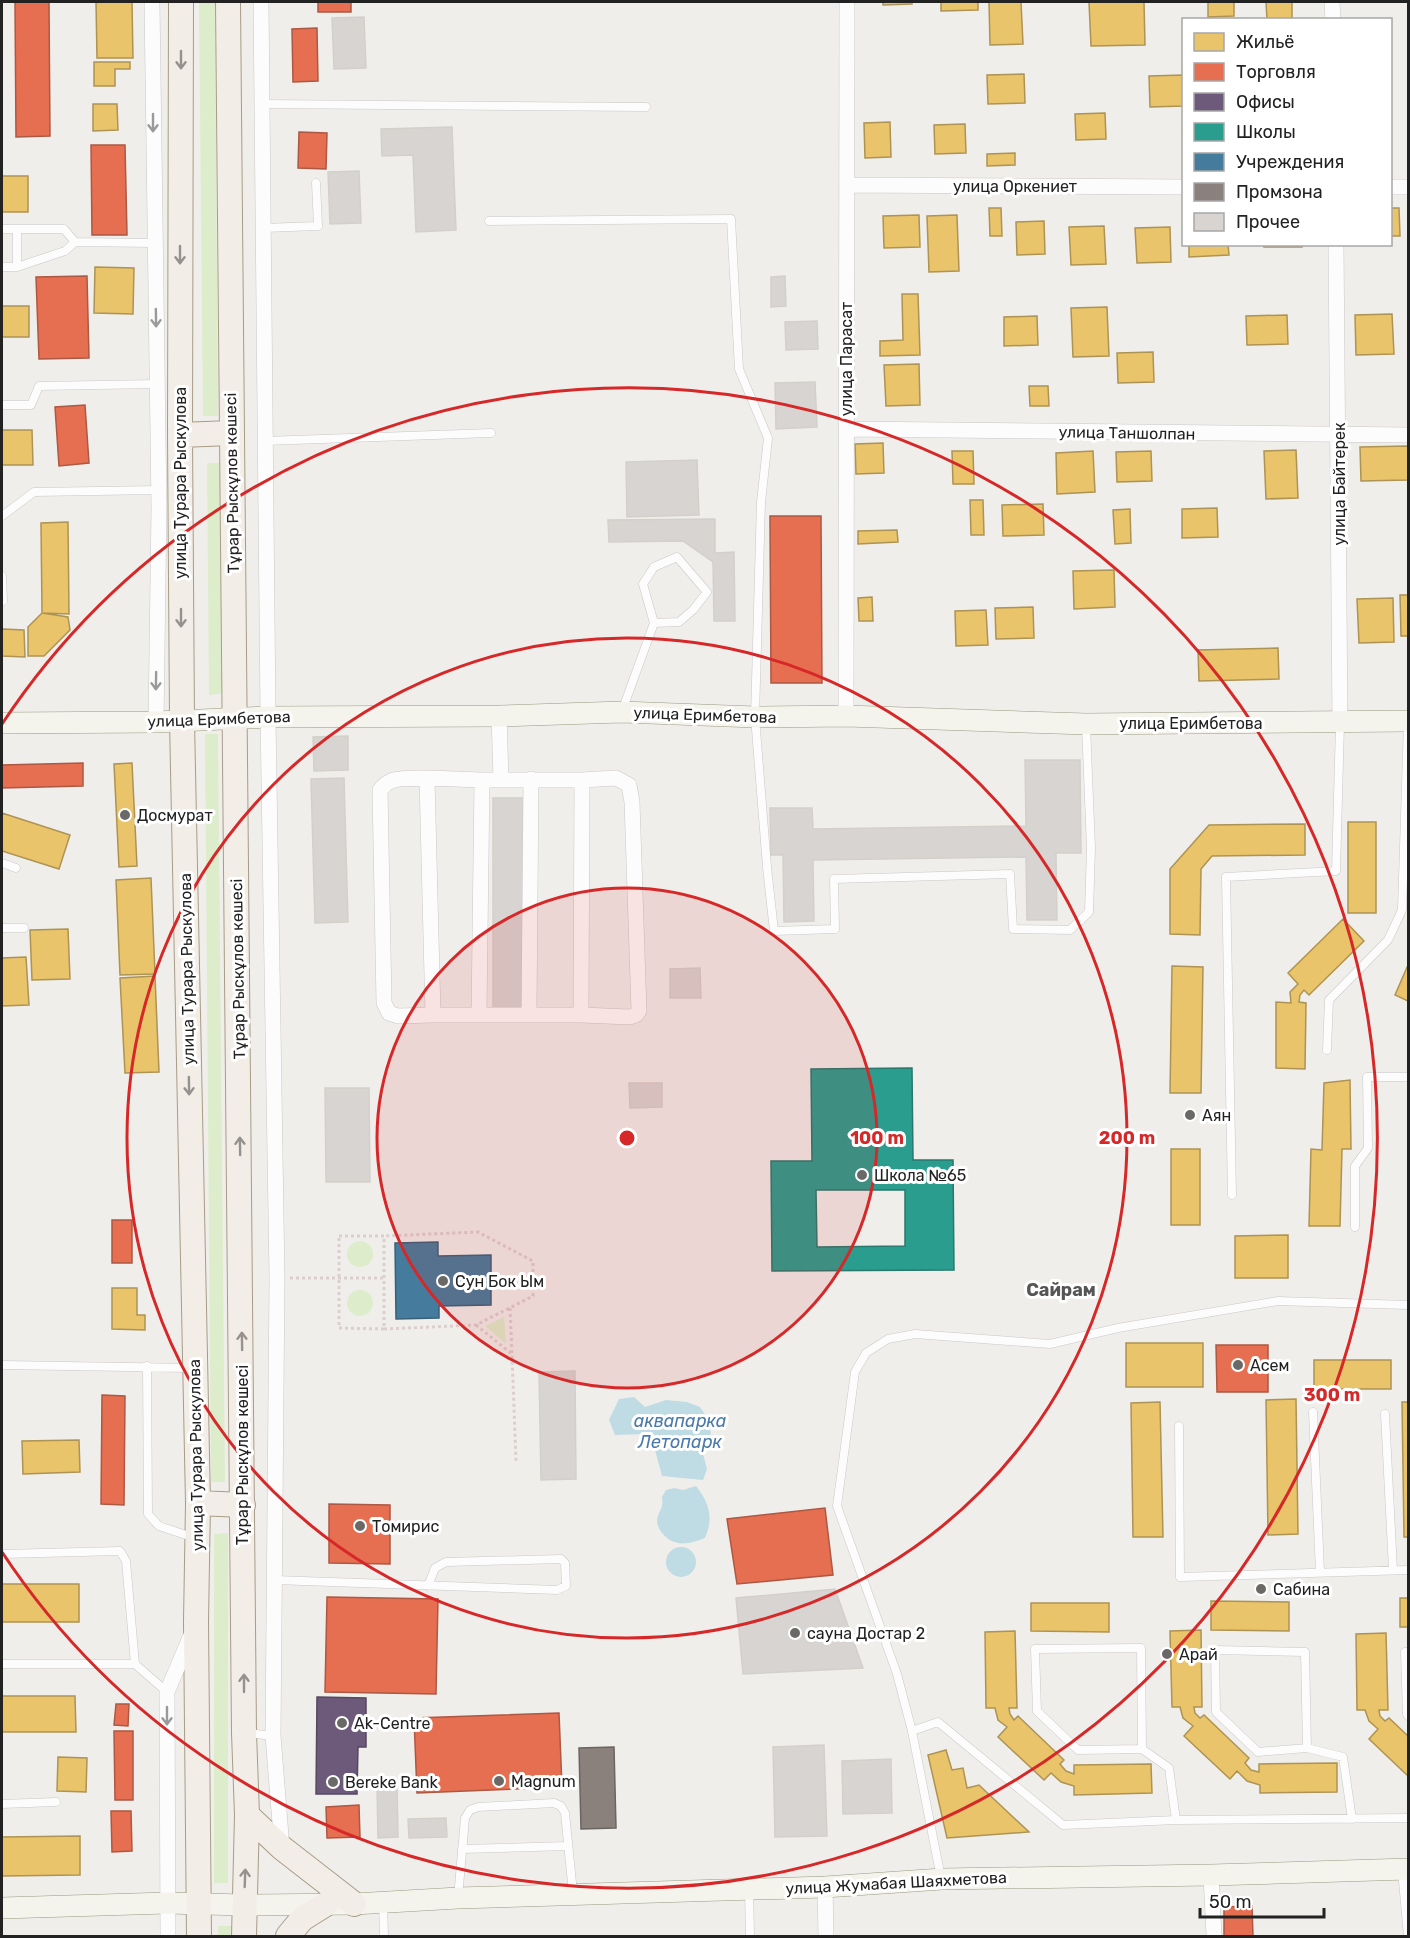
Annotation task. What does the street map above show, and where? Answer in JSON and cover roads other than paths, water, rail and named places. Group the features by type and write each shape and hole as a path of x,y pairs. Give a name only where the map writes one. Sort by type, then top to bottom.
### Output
{"main road":[{"name":"улица Турара Рыскулова","path":"181,2 182,721 198,1503 196,1622 200,1936"},
{"name":"Тұрар Рыскұлов көшесі","path":"228,2 244,1733 247,1815 244,1936"},
{"path":"180,435 231,433"},
{"path":"198,1503 243,1505"},
{"path":"247,1815 282,1848 354,1904"},
{"path":"288,1936 302,1919 326,1904"}],"street":[{"path":"152,2 159,490 156,722"},
{"path":"261,2 268,717 277,1278 273,1736 282,1848"},
{"name":"улица Парасат","path":"846,716 847,2"},
{"path":"1332,2 1333,18"},
{"name":"улица Оркениет","path":"847,185 1182,187"},
{"path":"1392,187 1408,187"},
{"name":"улица Байтерек","path":"1336,246 1340,723"},
{"name":"улица Таншолпан","path":"846,429 1408,435"},
{"path":"159,508 181,576"},
{"name":"улица Еримбетова","path":"2,723 156,722 268,717 499,716 622,712 1086,724 1408,721"},
{"path":"499,716 501,778"},
{"path":"616,778 629,785 632,802 639,1011 630,1017 529,1014 398,1016 389,1013 384,1003 380,790 386,783 393,780 531,779 616,778"},
{"path":"427,779 433,1015"},
{"path":"529,1014 531,779"},
{"path":"479,1014 482,780"},
{"path":"581,1015 582,780"},
{"path":"168,1936 167,1692 196,1622"},
{"name":"улица Жумабая Шаяхметова","path":"244,1905 354,1904 458,1898 825,1887 942,1879 1211,1875 1405,1869"},
{"path":"1211,1875 1214,1936"},
{"path":"825,1887 826,1936"},
{"path":"2,1908 167,1903 244,1905"}],"lane":[{"path":"262,104 646,107"},
{"path":"263,228 318,226 316,183"},
{"path":"489,221 731,219 739,369 768,438 761,502 755,717 766,867 774,931 835,929 834,879 1010,874 1013,928 1070,930 1089,912 1091,848 1086,724"},
{"path":"2,229 64,229 75,242"},
{"path":"17,229 17,267"},
{"path":"2,267 17,267 65,251 75,242 154,243"},
{"path":"2,405 31,405 39,386 157,384"},
{"path":"265,441 492,433"},
{"path":"2,516 34,492 159,490"},
{"path":"622,712 654,623 643,584 654,567 677,557 707,592 693,610 679,622 654,623"},
{"path":"2,576 2,601"},
{"path":"1327,1050 1329,1000 1388,940 1402,910 1408,721"},
{"path":"1232,1195 1226,877 1336,871 1340,723"},
{"path":"2,864 16,868"},
{"path":"2,928 24,928"},
{"path":"1356,1227 1355,1166 1368,1148 1367,1077 1408,1077"},
{"path":"942,1879 912,1731 897,1674 837,1506 855,1372 866,1353 888,1339 915,1334 1050,1344 1118,1328 1278,1301 1408,1305"},
{"path":"2,1365 195,1368"},
{"path":"147,1366 147,1514 159,1526 198,1539"},
{"path":"1312,1412 1320,1572"},
{"path":"1385,1414 1393,1570"},
{"path":"1179,1426 1180,1577 1408,1569"},
{"path":"2,1554 120,1551 126,1561 135,1664"},
{"path":"274,1580 428,1586 557,1590 566,1586 565,1563 561,1559 446,1562 435,1568 428,1586"},
{"path":"1142,1749 1141,1648 1035,1648 1037,1711 1078,1750 1142,1749 1169,1768 1176,1820"},
{"path":"1307,1748 1305,1652 1215,1650 1216,1712 1258,1752 1307,1748 1343,1757 1352,1819"},
{"path":"1408,1652 1405,1652 1408,1716"},
{"path":"2,1664 135,1664 167,1692"},
{"path":"912,1731 938,1722 1063,1825 1176,1820 1408,1818"},
{"path":"244,1733 273,1736"},
{"path":"2,1804 56,1802"},
{"path":"458,1898 465,1818 470,1810 478,1807 555,1803 561,1806 565,1813 573,1894"},
{"path":"462,1849 568,1846"},
{"path":"1405,1869 1408,1936"},
{"path":"748,1889 750,1936"},
{"path":"383,1901 384,1936"}],"water":[{"name":"аквапарка Летопарк","path":"634,1397 645,1407 666,1400 687,1402 700,1407 708,1419 711,1435 703,1454 707,1469 703,1480 662,1476 655,1450 646,1434 615,1435 609,1420 619,1399"},
{"path":"696,1486 709,1510 708,1530 705,1538 694,1542 677,1543 667,1538 657,1524 662,1497 666,1490 674,1488 683,1490"},
{"path":"681,1547 692,1551 696,1562 692,1573 681,1577 670,1573 666,1562 670,1551"}],"place":[{"name":"Досмурат","path":"125,815"},
{"name":"Аян","path":"1190,1115"},
{"name":"Школа №65","path":"862,1175"},
{"name":"Сун Бок Ым","path":"443,1281"},
{"name":"Асем","path":"1238,1365"},
{"name":"Томирис","path":"360,1526"},
{"name":"Сабина","path":"1261,1589"},
{"name":"сауна Достар 2","path":"795,1633"},
{"name":"Арай","path":"1167,1654"},
{"name":"Ak-Centre","path":"342,1723"},
{"name":"Magnum","path":"499,1781"},
{"name":"Bereke Bank","path":"333,1782"}],"district":[{"name":"Сайрам","path":"1061,1290"}]}
